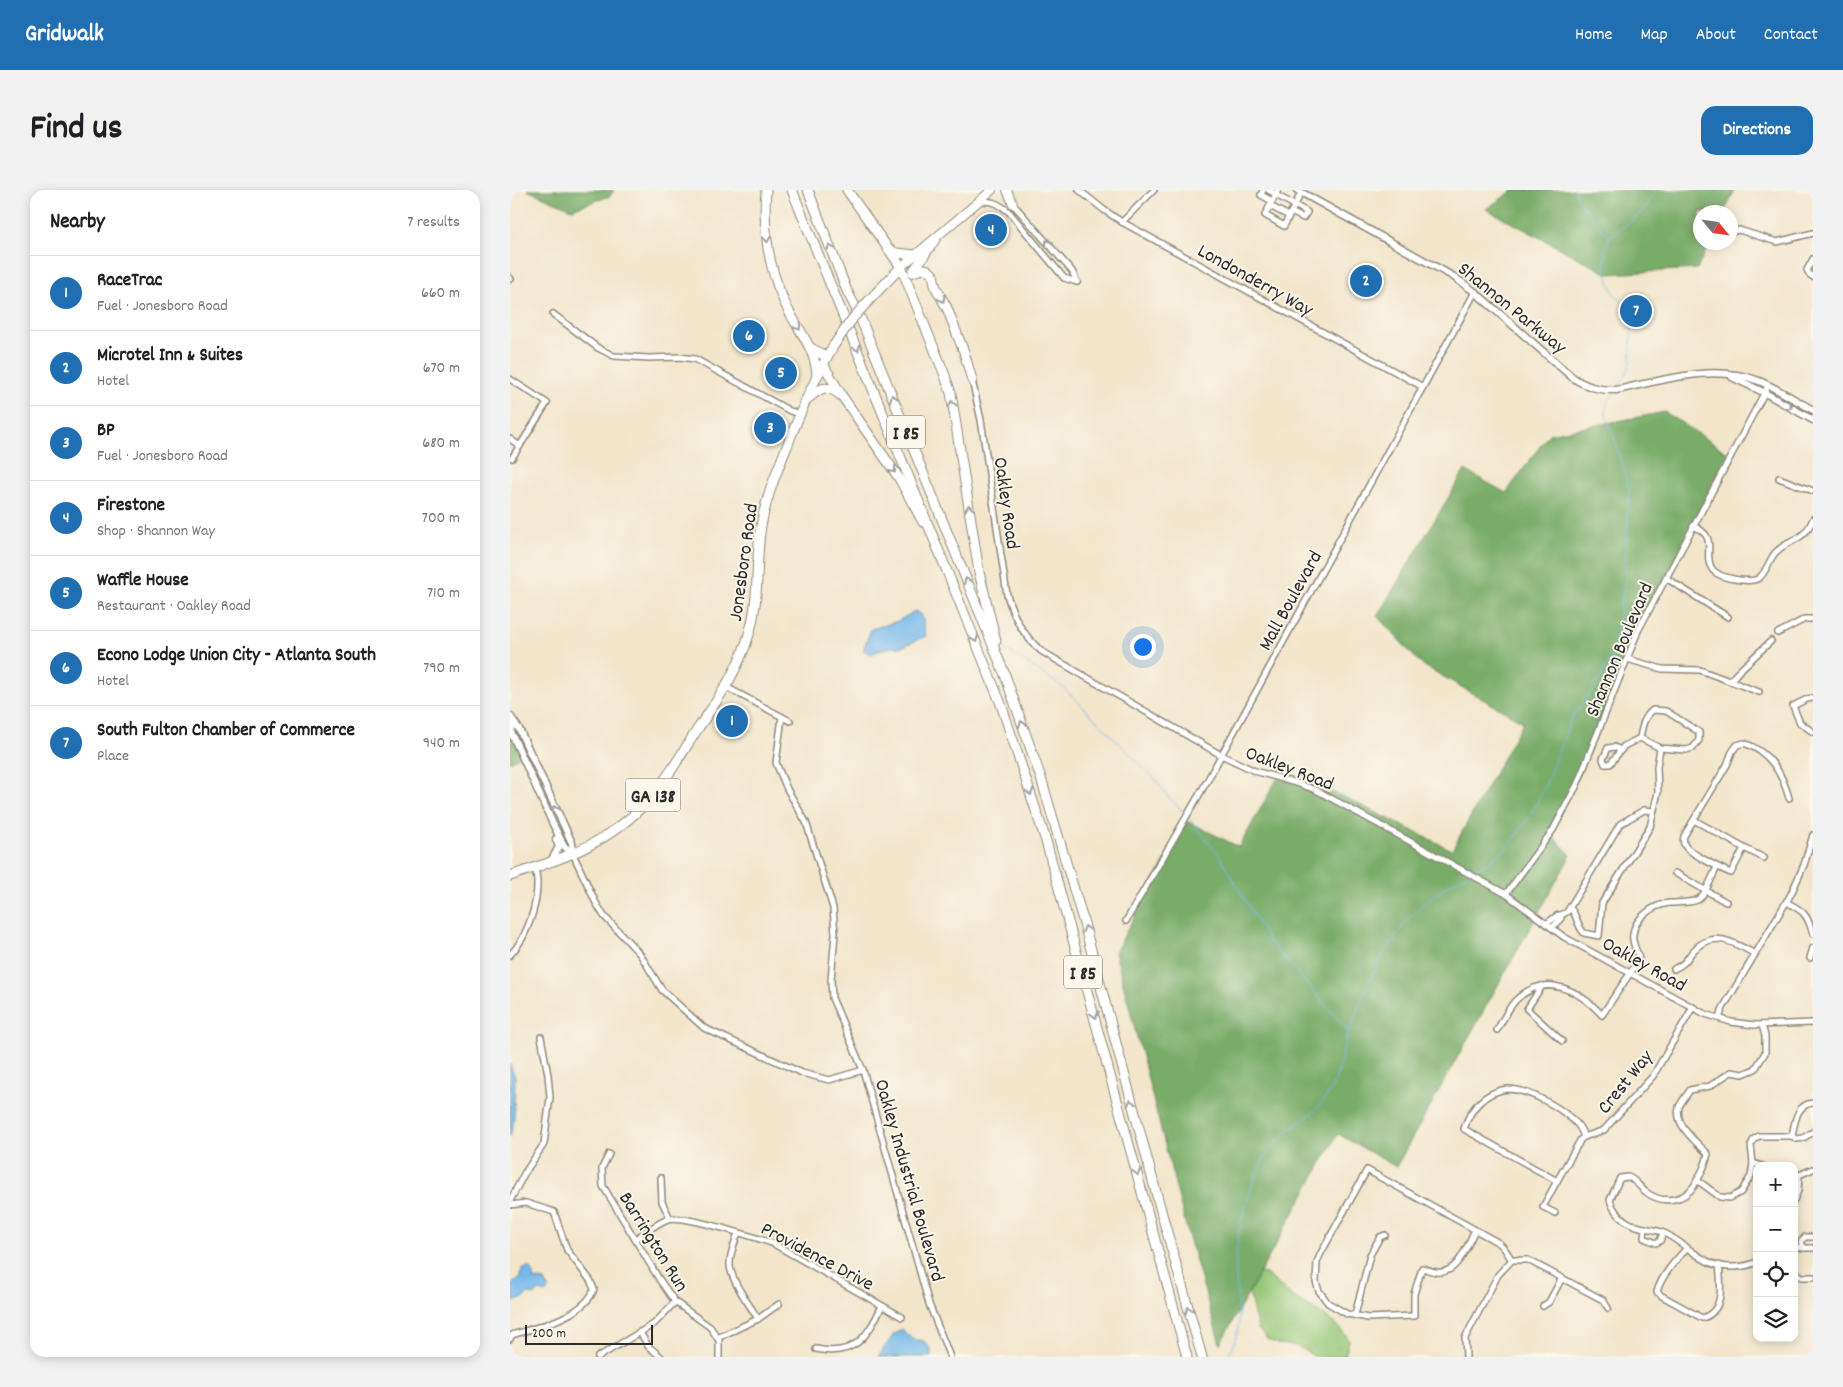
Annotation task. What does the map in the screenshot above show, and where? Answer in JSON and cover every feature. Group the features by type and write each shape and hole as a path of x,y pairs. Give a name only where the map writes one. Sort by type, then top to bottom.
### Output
{"highway":[{"path":"766,190 766,230 775,276 793,320 811,348 825,360 842,396 899,478 944,562"},
{"name":"I 85","path":"792,190 1001,704 1046,841 1187,1357"},
{"name":"I 85","path":"808,190 847,291 858,312 1005,675 1041,778 1083,920 1160,1209 1202,1357"},
{"path":"847,190 901,267 951,393 979,572 1005,675"},
{"path":"909,286 909,280 913,272 936,238"},
{"path":"888,248 896,253 915,255"},
{"name":"Jonesboro Road","path":"510,876 573,854 596,843 615,830 649,799 668,775 726,686 744,648 754,615 760,539 767,500 804,402 825,360 853,318 901,267"},
{"path":"913,272 923,269 933,275 936,288 947,308 964,352 972,380"},
{"path":"811,348 817,376"},
{"path":"804,402 825,387 834,390 842,396"}],"main road":[{"name":"Jonesboro Road","path":"901,267 992,190"},
{"path":"1008,190 1013,204"}],"street":[{"path":"980,201 993,201 1002,205 1064,278 1077,282 1072,272 1002,190"},
{"name":"Londonderry Way","path":"1079,190 1122,222 1423,387"},
{"path":"1122,222 1154,190"},
{"path":"1263,190 1260,195 1271,203 1290,214 1303,218 1307,212 1277,193 1268,190"},
{"path":"1277,193 1265,215 1284,226 1295,205 1299,191"},
{"name":"Shannon Parkway","path":"1299,191 1431,264 1475,292 1572,377 1591,388 1616,390 1692,374 1721,373 1747,378 1768,386 1813,410"},
{"path":"1738,230 1777,242 1813,233"},
{"path":"1813,259 1807,270 1813,277"},
{"name":"Mall Boulevard","path":"1126,921 1221,755 1475,292"},
{"path":"553,314 606,353 624,358 680,357 695,359 790,411 800,414"},
{"name":"Shannon Parkway","path":"1721,373 1765,393 1813,420"},
{"name":"Oakley Road","path":"972,380 981,420 1007,595 1012,612 1020,628 1034,645 1049,657 1221,755 1255,771 1316,790 1506,894 1564,937 1693,1007 1718,1018 1742,1024 1762,1025 1813,1022"},
{"path":"510,387 512,381 547,403 512,458"},
{"name":"Shannon Boulevard","path":"1506,894 1553,830 1577,785 1638,631 1768,386"},
{"path":"510,439 520,446"},
{"path":"1779,478 1813,491"},
{"path":"1693,526 1706,534 1710,565 1714,571 1745,582 1751,582 1763,574 1776,552 1807,531 1813,519"},
{"path":"1666,578 1728,617"},
{"path":"1778,633 1805,619 1813,619"},
{"path":"1730,681 1771,641"},
{"path":"1628,659 1662,670 1700,670 1758,692"},
{"path":"726,686 790,721"},
{"path":"1813,698 1793,706 1800,723 1813,732"},
{"path":"1653,710 1666,711 1699,732 1699,740 1693,748 1686,750 1660,748 1640,738 1643,722 1647,714 1653,710"},
{"path":"782,718 776,763 787,789 806,822 834,908 835,934 832,998 863,1070"},
{"name":"Oakley Industrial Boulevard","path":"511,719 511,732 542,801 564,846 573,854"},
{"name":"Oakley Industrial Boulevard","path":"511,719 520,729 572,843 573,854 601,911 640,954 662,990 704,1028 802,1073 829,1080 863,1070 929,1304 950,1357"},
{"path":"1621,750 1624,746 1640,738"},
{"path":"1744,848 1731,873 1717,868 1686,848 1683,842 1684,836 1737,745 1744,743 1756,747 1776,767 1789,798"},
{"path":"1546,924 1558,915 1566,912 1576,914 1576,919 1584,933 1599,936 1602,903 1650,827 1658,792 1660,748"},
{"path":"542,801 541,806 559,844 556,854 548,864"},
{"path":"1552,928 1566,912 1620,824 1644,810 1653,811"},
{"path":"1694,820 1764,858"},
{"path":"1718,1018 1786,902 1811,848 1813,835"},
{"path":"510,955 518,947 527,929 534,906 538,878 535,868"},
{"path":"1497,1030 1504,1016 1520,996 1542,986 1555,986 1573,992 1589,1002 1602,1015 1639,960 1638,952 1632,940 1632,934 1641,917 1651,909 1663,904 1694,901 1700,898 1717,868"},
{"path":"1675,873 1726,902"},
{"path":"1786,902 1801,910 1808,917 1813,934"},
{"path":"1674,969 1685,964 1693,951 1701,943 1714,939 1733,941 1755,954"},
{"path":"1810,958 1813,948"},
{"path":"1542,986 1527,1009 1562,1041"},
{"name":"Crest Way","path":"1584,1137 1604,1130 1652,1076 1693,1007"},
{"path":"1753,1264 1727,1267 1712,1264 1664,1233 1635,1226 1627,1222 1611,1203 1611,1195 1620,1178 1626,1177 1632,1179 1651,1195 1668,1200 1685,1195 1690,1191 1707,1160 1708,1154 1682,1127 1679,1118 1679,1108 1690,1090 1710,1086 1731,1072 1743,1074 1754,1069 1765,1053 1765,1036 1762,1025"},
{"path":"510,1201 524,1174 544,1144 550,1097 541,1037"},
{"path":"1554,1213 1543,1207 1580,1139 1584,1137 1579,1126 1570,1117 1543,1100 1514,1089 1495,1091 1479,1102 1471,1112 1464,1129 1557,1181"},
{"path":"1792,1136 1798,1113 1806,1104 1813,1103"},
{"path":"1697,1180 1720,1197 1730,1198 1745,1187 1751,1176 1753,1164 1751,1145 1754,1139 1759,1136 1792,1136 1797,1139 1813,1132"},
{"name":"Barrington Run","path":"609,1154 602,1168 603,1186 634,1239 675,1302 710,1327 717,1338"},
{"path":"1798,1173 1813,1168"},
{"path":"1475,1230 1455,1266 1448,1270 1437,1272 1422,1268 1414,1294 1414,1316 1368,1318 1355,1315 1338,1310 1328,1304 1319,1291 1315,1271 1321,1253 1367,1170 1499,1243 1512,1260"},
{"path":"634,1239 670,1218 662,1202 661,1178"},
{"path":"510,1205 526,1203 554,1212 566,1250 590,1280 594,1289 589,1302 559,1319 512,1335 510,1339"},
{"name":"Providence Drive","path":"670,1218 738,1233 774,1244 902,1317"},
{"path":"1645,1228 1644,1238 1656,1243 1660,1241 1664,1233"},
{"path":"738,1233 730,1263 732,1272 758,1319"},
{"path":"1355,1315 1370,1255 1380,1237 1385,1235"},
{"path":"1804,1248 1801,1242 1805,1237 1813,1237"},
{"path":"1798,1247 1813,1248"},
{"path":"1687,1248 1659,1285 1658,1292 1702,1318 1708,1316 1717,1307 1721,1288 1718,1265"},
{"path":"1466,1357 1466,1338 1498,1275 1512,1260 1528,1260 1603,1300 1608,1308"},
{"path":"1798,1274 1802,1277 1813,1277"},
{"path":"1543,1306 1549,1302 1562,1278"},
{"path":"598,1357 654,1324 675,1302"},
{"path":"719,1357 719,1340 717,1338 758,1319 779,1304"},
{"path":"816,1349 830,1353 839,1352 859,1344 882,1306"},
{"path":"640,1332 648,1346 661,1357"}],"green space":[{"path":"527,190 614,190 610,196 572,209"},
{"path":"1514,190 1735,190 1728,205 1693,205 1693,250 1706,250 1697,269 1608,274 1486,209"},
{"path":"1665,412 1728,453 1623,662 1588,754 1551,834 1571,855 1396,1167 1338,1134 1220,1344 1188,1234 1115,952 1187,821 1239,847 1277,779 1307,781 1452,850 1523,722 1421,664 1377,616 1465,470 1506,493 1549,434"},
{"path":"510,722 522,755 510,762"},
{"path":"1260,1273 1266,1274 1293,1296 1326,1317 1345,1334 1349,1340 1343,1357 1315,1357 1297,1346 1277,1344 1267,1339 1258,1329 1249,1293"}],"water":[{"path":"915,611 922,615 926,636 902,647 885,648 871,654 863,650 871,629 898,621"},
{"path":"510,1064 515,1077 514,1121 510,1137"},
{"path":"528,1267 533,1271 533,1279 545,1281 548,1291 545,1293 540,1291 534,1295 528,1294 524,1298 510,1303 512,1285 519,1279 522,1270"},
{"path":"902,1329 912,1339 924,1341 931,1349 931,1357 878,1357 894,1334"}],"waterway":[{"path":"1576,190 1577,196 1584,208 1609,237"},
{"path":"1618,387 1630,364 1632,320 1628,308 1614,294 1605,270 1605,251 1609,238 1640,214 1655,190"},
{"path":"1472,872 1506,849 1529,818 1546,784 1571,719 1601,678 1614,649 1624,586 1629,491 1606,414 1607,402 1614,393"},
{"path":"989,581 989,595"},
{"path":"998,644 1063,687 1154,778 1170,799 1187,815"},
{"path":"1189,818 1219,855 1269,941 1346,1028 1348,1033"},
{"path":"1227,1357 1233,1346 1239,1324 1236,1281 1239,1234 1249,1194 1260,1165 1277,1141 1318,1108 1329,1093 1336,1079 1357,1010 1378,963 1391,942 1423,905 1443,889 1466,875"}],"place":[{"name":"Firestone","path":"991,230"},
{"name":"Microtel Inn & Suites","path":"1366,281"},
{"name":"South Fulton Chamber of Commerce","path":"1636,311"},
{"name":"Econo Lodge Union City - Atlanta South","path":"749,336"},
{"name":"Waffle House","path":"781,373"},
{"name":"BP","path":"770,428"},
{"name":"RaceTrac","path":"732,721"}]}
